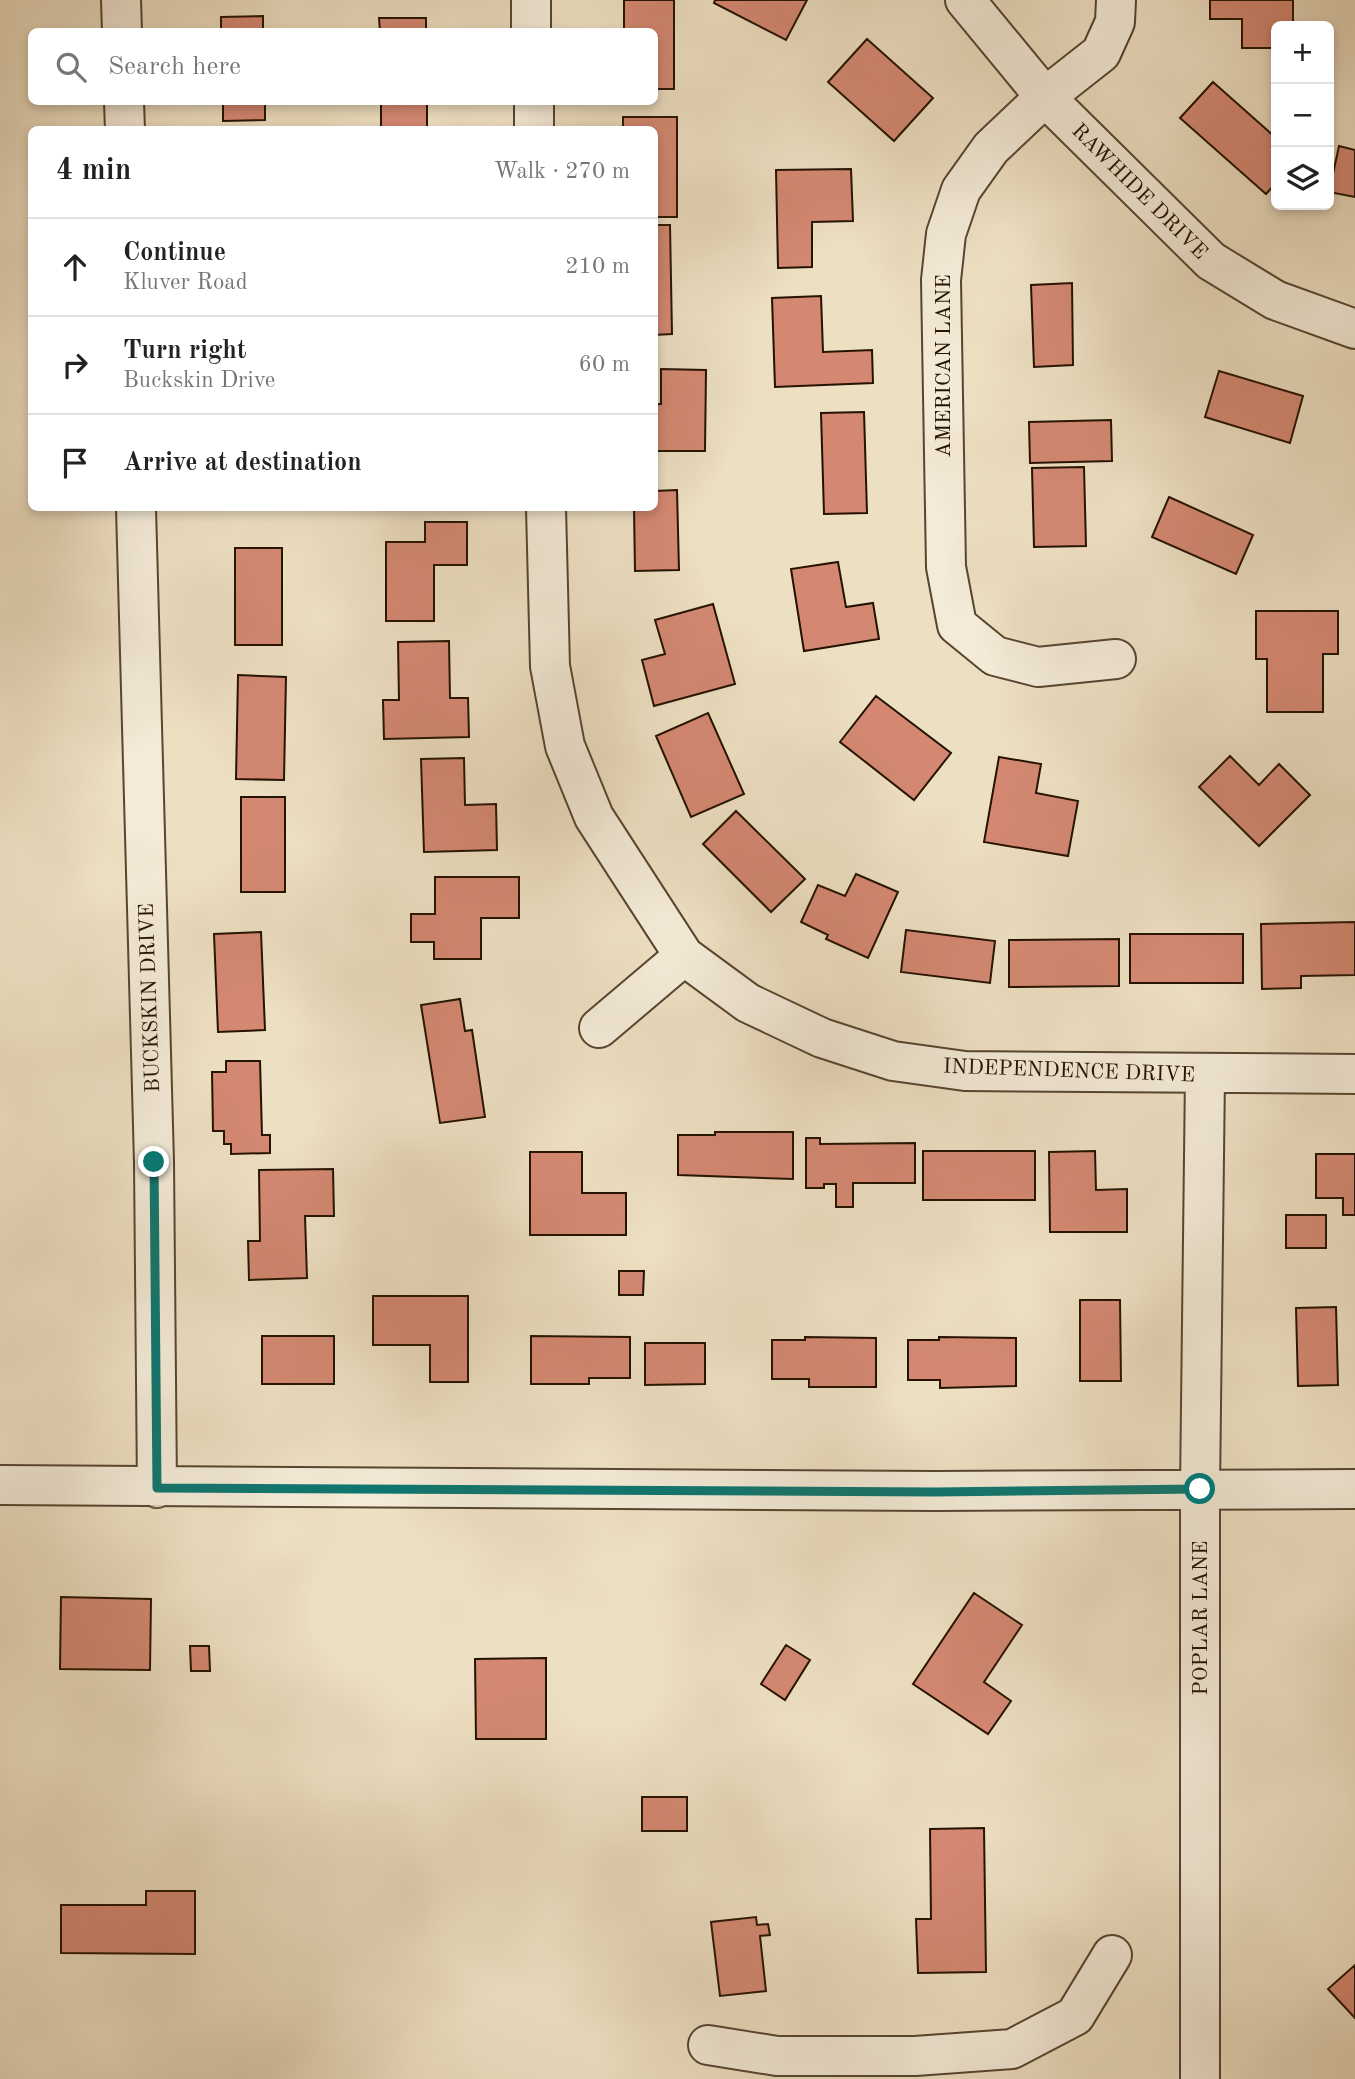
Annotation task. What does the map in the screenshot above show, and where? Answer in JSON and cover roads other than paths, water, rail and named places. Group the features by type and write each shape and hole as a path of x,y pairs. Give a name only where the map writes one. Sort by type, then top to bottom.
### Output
{"street":[{"path":"121,0 122,28"},
{"path":"530,0 531,28"},
{"name":"RAWHIDE DRIVE","path":"965,0 1045,97 1211,261 1275,300 1355,329"},
{"name":"AMERICAN LANE","path":"1116,0 1115,22 1101,53 1045,97 991,148 961,190 946,234 941,280 946,567 957,625 995,656 1038,667 1116,659"},
{"path":"124,105 125,126"},
{"path":"534,105 534,126"},
{"name":"BUCKSKIN DRIVE","path":"136,511 154,1175 157,1488"},
{"name":"INDEPENDENCE DRIVE","path":"545,511 550,666 565,746 594,817 684,956 748,1003 822,1038 893,1062 965,1071 1355,1074"},
{"path":"599,1028 684,956"},
{"name":"POPLAR LANE","path":"1200,2079 1200,1489 1205,1074"},
{"path":"0,1485 936,1492 1355,1489"},
{"path":"708,2045 777,2056 915,2056 1012,2049 1075,2016 1112,1955"}]}
